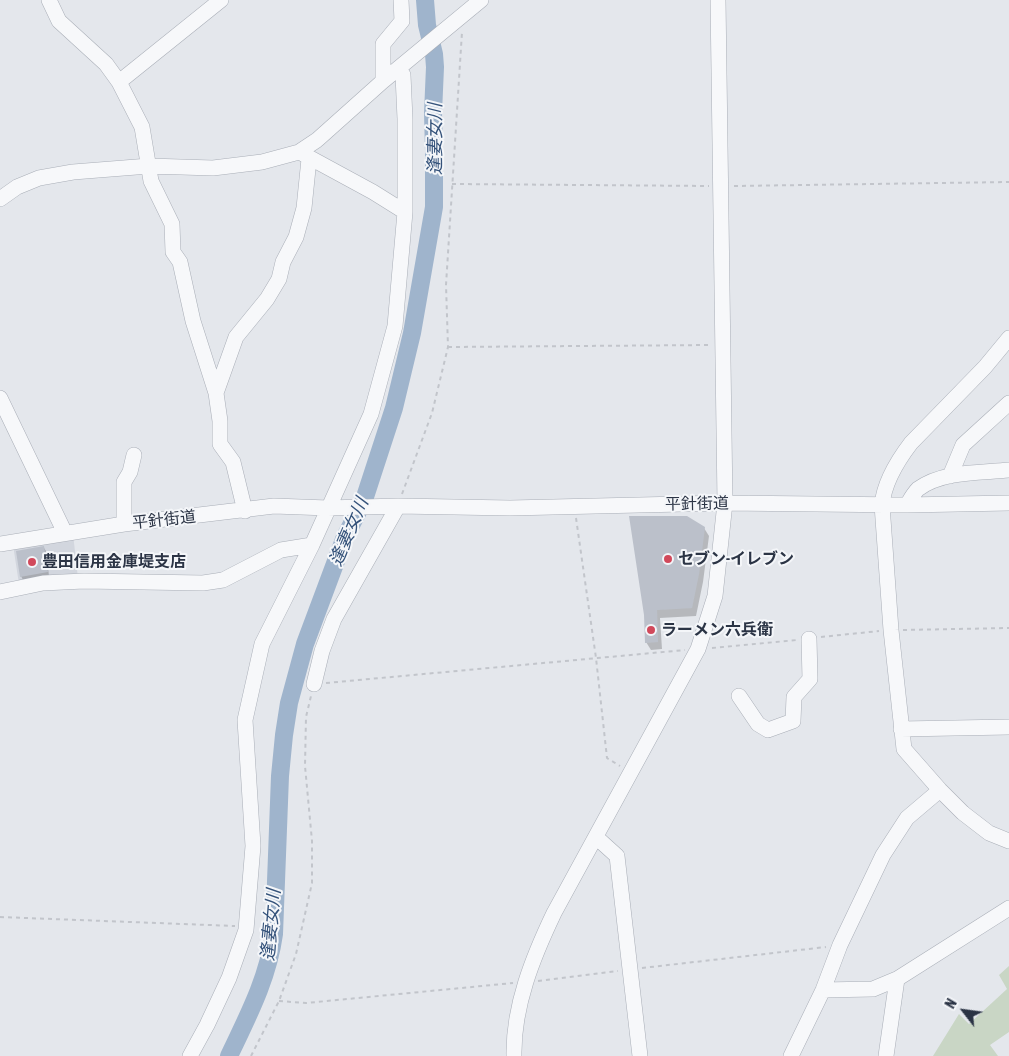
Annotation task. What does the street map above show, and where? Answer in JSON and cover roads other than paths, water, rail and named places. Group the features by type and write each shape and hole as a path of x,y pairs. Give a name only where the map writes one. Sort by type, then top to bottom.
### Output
{"street":[{"path":"49,0 59,21 93,50 106,64 119,82 142,127 151,181 172,224 173,252 180,262 193,322 216,393 220,421 220,444 233,462 244,511"},
{"path":"119,82 222,0"},
{"path":"383,81 383,44 402,21 401,0"},
{"path":"216,393 236,337 267,299 279,279 282,262 296,237 304,208 304,155 317,140 383,81 481,0"},
{"path":"514,1056 514,1034 526,982 538,946 554,913 698,649 715,596 725,503 718,0"},
{"path":"190,1056 229,978 246,930 253,846 245,720 262,644 312,546 370,414 394,326 405,212 403,75 399,69"},
{"path":"0,199 17,187 39,178 73,172 149,166 213,168 304,155 373,192 405,212"},
{"path":"1009,338 984,367 911,443 902,455 883,494 882,505 891,630 904,749 940,790 976,824 1009,841"},
{"path":"0,398 65,533"},
{"path":"950,476 963,445 1009,403"},
{"path":"124,524 124,482 130,472 134,455"},
{"path":"907,505 918,489 934,481 950,476 1009,470"},
{"name":"平針街道","path":"0,544 124,524 274,506 328,508 392,506 575,508 725,503 882,505 1009,503"},
{"path":"314,684 322,651 334,619 392,506"},
{"path":"0,592 43,583 84,581 202,583 223,580 281,550 312,546"},
{"path":"739,696 758,724 768,730 793,722 794,697 810,679 809,638"},
{"path":"901,729 1009,728"},
{"path":"791,1056 823,990 840,945 883,856 906,818 940,790"},
{"path":"596,837 617,856 640,1056"},
{"path":"823,990 873,990 898,979 1009,908"},
{"path":"886,1056 898,979"}],"waterway":[{"name":"逢妻女川","path":"229,1056 262,981 274,934 280,776 289,703 305,644 345,537 364,500 394,408 412,333 434,207 433,113 435,67 427,25 425,0"}],"place":[{"name":"セブン-イレブン","path":"668,559"},
{"name":"豊田信用金庫堤支店","path":"32,562"},
{"name":"ラーメン六兵衛","path":"651,630"}]}
